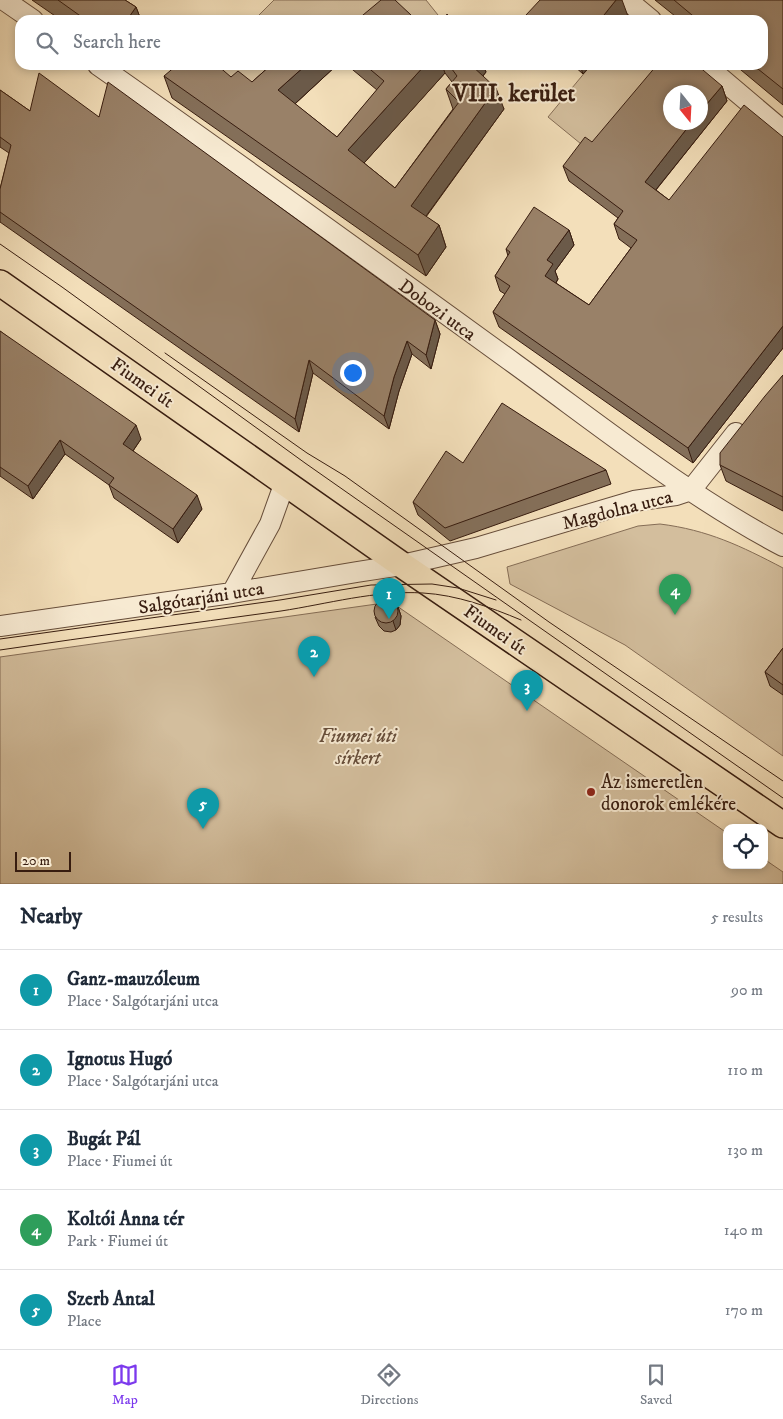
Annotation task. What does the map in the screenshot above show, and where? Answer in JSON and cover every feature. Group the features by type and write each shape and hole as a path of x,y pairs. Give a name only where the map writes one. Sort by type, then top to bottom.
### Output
{"main road":[{"name":"Fiumei út","path":"0,283 402,565 783,825"}],"street":[{"path":"4,0 26,15"},
{"path":"627,0 645,15"},
{"name":"Dobozi utca","path":"105,70 618,440 691,490 783,546"},
{"path":"711,70 783,131"},
{"name":"Magdolna utca","path":"402,565 492,544 634,501 676,495 691,490 746,422"},
{"path":"232,592 270,524 284,482"},
{"name":"Salgótarjáni utca","path":"0,626 402,565"}],"green space":[{"path":"274,0 426,0 438,15 259,15"},
{"path":"215,70 297,70 260,104"},
{"path":"587,70 671,70 597,157 548,117"},
{"path":"660,524 694,530 724,540 783,568 783,756 625,645 510,584 507,567 638,526"},
{"name":"Fiumei úti sírkert","path":"391,602 723,830 723,869 768,869 768,862 783,872 783,884 0,884 0,657"}],"building":[{"path":"58,0 125,0 136,7 130,15 79,15"},
{"path":"381,0 395,0 411,15 363,15"},
{"path":"540,0 616,0 604,15 526,15"},
{"path":"674,0 783,0 783,89 759,70 768,70 768,15 692,15"},
{"path":"171,70 223,70 231,77 238,71 252,82 265,70 300,70 278,90 337,137 384,81 371,70 420,70 348,150 395,188 459,102 446,89 457,76 453,70 476,70 496,88 411,206 439,225 418,255 164,76"},
{"path":"653,70 703,70 722,86 708,103 708,85 663,85 663,130 686,130 645,182 669,200 744,105 783,137 783,326 688,448 493,312 510,286 495,276 510,252 506,249 534,207 569,230 547,260 553,264 545,276 589,305 637,240 614,224 623,211 563,166 585,137 592,142"},
{"path":"39,73 99,117 108,82 435,320 426,355 407,341 394,377 384,416 309,360 295,419 0,212 0,189 11,145 0,137 0,90 30,111"},
{"path":"0,331 136,425 123,444 197,495 173,529 109,485 114,478 60,440 28,486 0,467"},
{"path":"783,375 783,497 720,465 720,453"},
{"path":"502,403 606,470 445,528 413,502 446,451 463,463"},
{"path":"386,599 391,600 397,606 397,616 391,622 386,623 381,622 375,616 374,611 375,606 381,600"},
{"path":"783,648 783,685 765,672"}],"tram line":[{"path":"0,244 305,463 783,798"},
{"path":"165,353 307,453 345,476 549,622 783,781"},
{"path":"0,639 280,600 371,585 432,584 458,588 496,600"},
{"path":"0,650 281,611 352,598 387,594 423,593 448,596 485,606 521,620"}],"place":[{"name":"Koltói Anna tér","path":"675,615"},
{"name":"Ganz-mauzóleum","path":"389,619"},
{"name":"Ignotus Hugó","path":"314,677"},
{"name":"Bugát Pál","path":"527,711"},
{"name":"Az ismeretlen donorok emlékére","path":"591,792"},
{"name":"Szerb Antal","path":"203,829"}],"district":[{"name":"VIII. kerület","path":"514,93"}]}
